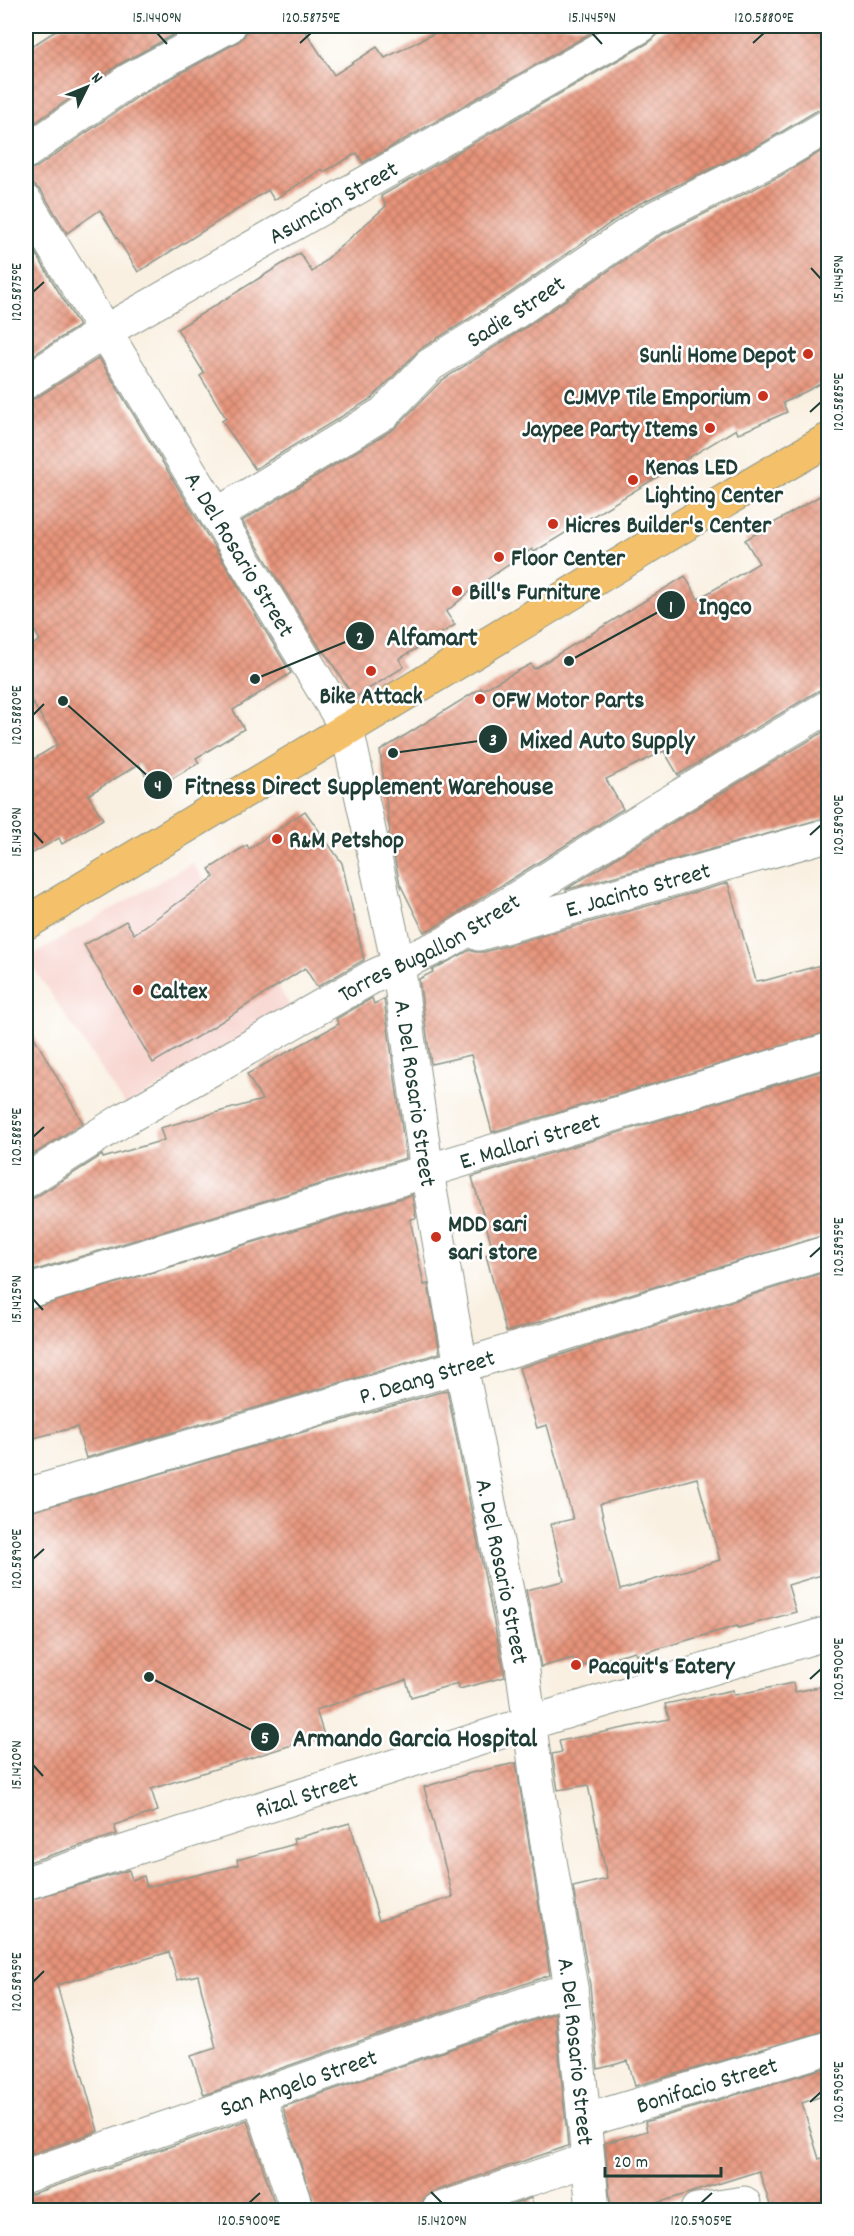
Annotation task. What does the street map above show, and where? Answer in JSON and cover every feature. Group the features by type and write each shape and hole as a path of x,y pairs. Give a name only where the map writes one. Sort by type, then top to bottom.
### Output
{"main road":[{"path":"26,923 828,440"}],"street":[{"path":"26,152 129,80 229,26"},
{"name":"Asuncion Street","path":"26,382 104,332 641,26"},
{"name":"Sadie Street","path":"216,515 384,413 430,365 517,311 646,222 772,159 828,126"},
{"name":"A. Del Rosario Street","path":"26,202 347,729 398,964 427,1172 461,1366 522,1664 529,1723 571,1988 593,2211"},
{"name":"Torres Bugallon Street","path":"26,1181 126,1118 398,964 446,943 655,811 828,707"},
{"name":"E. Jacinto Street","path":"446,943 828,836"},
{"name":"E. Mallari Street","path":"26,1292 828,1050"},
{"name":"P. Deang Street","path":"26,1495 461,1366 828,1252"},
{"name":"Rizal Street","path":"26,1883 529,1723 828,1633"},
{"name":"San Angelo Street","path":"26,2176 571,1988"},
{"name":"Bonifacio Street","path":"584,2121 828,2048"},
{"path":"259,2096 297,2211"},
{"path":"438,2211 587,2160"},
{"path":"698,2211 744,2203"}],"shaded area":[{"path":"192,863 292,1008 126,1106 27,958"}],"building":[{"path":"63,26 190,26 118,65 26,129 26,50"},
{"path":"248,26 302,26 334,75 377,47 385,58 449,26 596,26 598,29 363,163 357,153 324,172 322,169 274,200 268,190 138,272 100,210 67,233 42,192 34,185 26,183 26,170 37,167 139,96 238,42 245,35"},
{"path":"672,26 828,26 828,107 818,110 763,143 635,206 507,295 420,349 372,398 255,469 222,421 226,418 200,376 204,373 177,329 300,253 312,272 386,206 381,196 650,42"},
{"path":"828,147 828,380 783,403 787,412 738,434 736,429 534,552 532,549 473,589 446,612 455,625 399,659 404,667 354,698 325,652 323,653 242,521 394,429 442,380 528,326 656,238 780,176"},
{"path":"26,237 79,326 26,360"},
{"path":"99,358 291,673 233,710 244,729 196,758 199,763 154,789 139,764 88,795 103,819 62,844 59,838 26,857 26,764 58,744 26,692 26,649 40,640 26,616 26,401 36,398"},
{"path":"828,491 828,688 818,691 678,775 664,751 606,779 623,809 424,932 400,884 389,833 380,751 481,688 482,690 531,664 534,669 685,576 698,599 759,563 745,540"},
{"path":"828,729 828,817 565,890 665,827"},
{"path":"305,811 342,863 364,960 317,987 305,968 153,1063 84,945 126,921 134,934 214,877 209,869 247,845 249,849"},
{"path":"728,883 756,981 828,963 828,1032 492,1132 471,1055 431,1064 419,979 433,972 432,970 470,950 484,952"},
{"path":"372,998 374,1004 384,999 406,1158 26,1273 26,1200 36,1197 102,1155 103,1158 164,1140 160,1128 262,1100 247,1074 339,1024 336,1019"},
{"path":"26,1023 83,1123 26,1159"},
{"path":"828,1069 828,1234 506,1332 486,1255 494,1253 472,1177"},
{"path":"412,1195 416,1218 410,1219 424,1285 428,1284 440,1353 86,1458 77,1427 26,1440 26,1310"},
{"path":"828,1271 828,1573 788,1585 796,1612 636,1655 635,1651 575,1668 573,1658 541,1667 526,1590 564,1581 551,1524 573,1519 547,1425 537,1428 519,1368","holes":["697,1478 720,1560 620,1590 600,1504"]},
{"path":"447,1390 505,1677 459,1689 458,1683 411,1697 406,1680 316,1710 324,1735 151,1789 158,1811 114,1825 117,1834 26,1863 26,1513"},
{"path":"793,1683 795,1692 828,1685 828,2030 635,2086 628,2061 598,2069 590,1985 573,1887 607,1879 588,1785 558,1790 552,1754 562,1752 559,1741 669,1719 665,1704 733,1690 734,1695"},
{"path":"516,1763 550,1975 204,2095 191,2056 216,2048 198,1975 177,1980 169,1952 57,1985 98,2131 26,2156 26,1901 129,1870 132,1880 144,1876 147,1887 238,1865 237,1860 295,1844 293,1839 350,1823 379,1920 453,1897 424,1787"},
{"path":"555,2013 568,2146 432,2192 424,2198 420,2211 315,2211 283,2107"},
{"path":"828,2067 828,2094 802,2103 819,2159 828,2156 828,2211 772,2211 759,2171 632,2211 611,2211 605,2143 647,2131 645,2122"},
{"path":"247,2120 277,2211 26,2211 26,2194 32,2194"},
{"path":"531,2198 535,2211 495,2211"}],"place":[{"name":"Sunli Home Depot","path":"808,354"},
{"name":"CJMVP Tile Emporium","path":"763,396"},
{"name":"Jaypee Party Items","path":"710,428"},
{"name":"Kenas LED Lighting Center","path":"633,480"},
{"name":"Hicres Builder's Center","path":"553,524"},
{"name":"Floor Center","path":"499,557"},
{"name":"Bill's Furniture","path":"457,591"},
{"name":"Ingco","path":"569,661"},
{"name":"Bike Attack","path":"371,671"},
{"name":"Alfamart","path":"255,679"},
{"name":"OFW Motor Parts","path":"480,699"},
{"name":"Fitness Direct Supplement Warehouse","path":"63,701"},
{"name":"Mixed Auto Supply","path":"393,753"},
{"name":"R&M Petshop","path":"277,839"},
{"name":"Caltex","path":"138,990"},
{"name":"MDD sari sari store","path":"436,1237"},
{"name":"Pacquit's Eatery","path":"576,1665"},
{"name":"Armando Garcia Hospital","path":"149,1677"}]}
